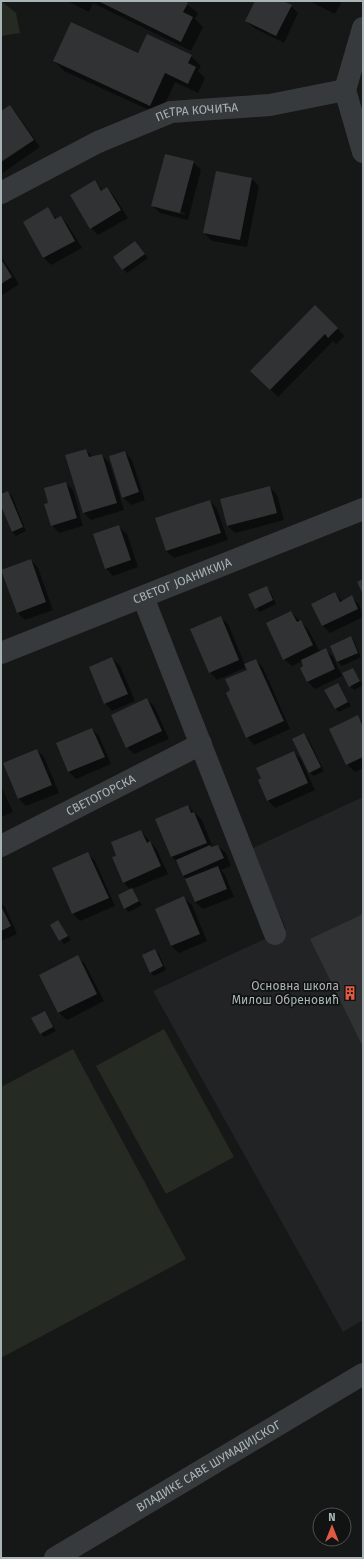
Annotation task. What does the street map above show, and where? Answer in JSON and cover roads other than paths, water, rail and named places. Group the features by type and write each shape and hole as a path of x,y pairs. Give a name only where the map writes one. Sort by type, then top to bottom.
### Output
{"street":[{"path":"363,28 345,90 363,152"},
{"name":"ПЕТРА КОЧИЋА","path":"1,193 98,142 172,112 270,105 345,90"},
{"name":"СВЕТОГ ЈОАНИКИЈА","path":"1,653 363,509"},
{"path":"143,597 275,934"},
{"name":"СВЕТОГОРСКА","path":"1,846 201,744"},
{"name":"ВЛАДИКЕ САВЕ ШУМАДИЈСКОГ","path":"55,1558 363,1374"}],"place":[{"name":"Основна школа Милош Обреновић","path":"350,993"}]}
